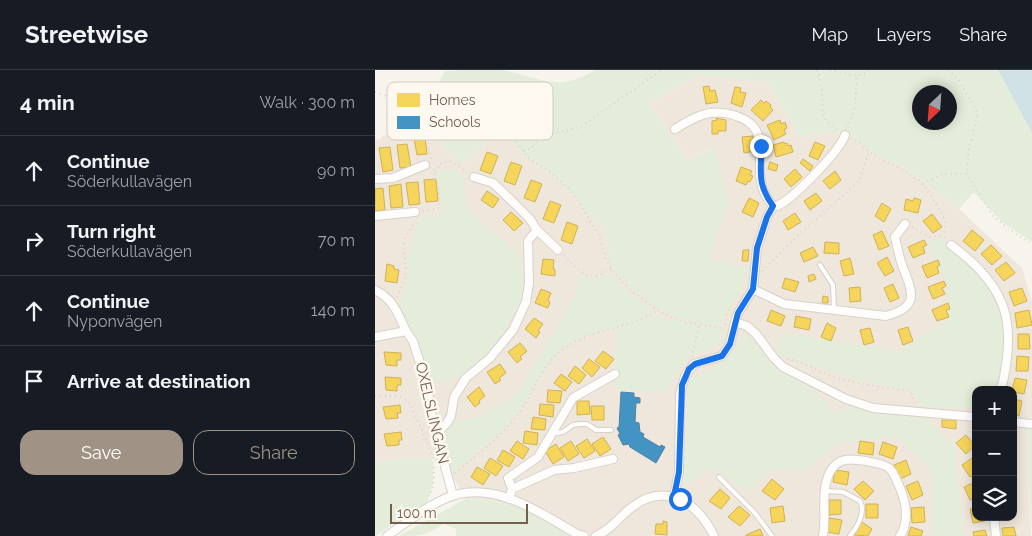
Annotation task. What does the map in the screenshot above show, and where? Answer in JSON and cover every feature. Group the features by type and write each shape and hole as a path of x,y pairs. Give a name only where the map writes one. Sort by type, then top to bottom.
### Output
{"street":[{"path":"675,129 699,115 713,112 731,114 749,122 759,137 761,146 762,189 773,206"},
{"path":"773,206 782,204 791,196 836,151 843,142 845,135"},
{"path":"375,180 393,178 425,165"},
{"path":"474,177 493,183 511,200 537,230 559,250"},
{"path":"674,496 679,472 681,394 685,376 695,364 722,356 730,344 738,313 753,289 757,248 767,217 773,206"},
{"path":"375,216 415,212"},
{"path":"753,289 784,304 886,316 900,312 909,305 912,294 895,237 905,224"},
{"path":"435,430 441,429 447,423 451,416 454,397 466,378 490,358 513,330 526,302 529,283 528,241 537,230"},
{"path":"951,245 980,269 1000,296 1007,326 1008,340 1002,386"},
{"name":"OXELSLINGAN","path":"375,290 386,296 393,303 406,331 413,341 427,385 435,430 453,496"},
{"path":"735,322 747,326 756,334 783,367 846,399 873,408 972,417"},
{"path":"375,337 406,331"},
{"path":"509,499 512,490 508,478 538,457 573,398 615,374"},
{"path":"1017,422 1032,424"},
{"path":"512,490 554,470 574,468 613,459"},
{"path":"823,536 825,491 830,471 836,464 845,460 869,462 889,468 904,499 907,520 900,536"},
{"path":"387,536 427,509 453,496 476,493 491,494 509,499 541,513 577,534 584,536"},
{"path":"596,536 612,527 630,508 639,502 658,495 674,496 688,504 698,513 713,536"},
{"path":"994,521 996,536"}],"lane":[{"path":"820,266 833,285 834,309"},
{"path":"552,434 563,432 573,425 580,424 587,424 596,430 611,430"},
{"path":"719,477 755,513 772,536"},
{"path":"825,491 843,492 860,501 863,506 861,518 850,536"}],"path":[{"path":"553,133 581,127 661,70"},
{"path":"817,70 822,90 822,110 827,123 859,142 869,152 907,172 923,184 946,223 944,236 951,245"},
{"path":"830,70 857,76 873,70"},
{"path":"948,70 959,79 978,113 969,148 967,174 992,215 1010,230 1032,244"},
{"path":"845,135 855,107 857,76"},
{"path":"375,92 387,96"},
{"path":"515,140 529,158 550,172 577,199 599,236 611,269 634,293 658,310 687,322 725,329 728,312 732,307"},
{"path":"524,150 533,147 538,140"},
{"path":"754,272 761,273 860,180 869,152"},
{"path":"435,172 440,164 450,162 474,177"},
{"path":"923,184 943,174 967,174"},
{"path":"393,303 406,276 404,246 415,221 415,212"},
{"path":"905,224 930,237 944,236"},
{"path":"559,250 583,275 594,277 602,275 611,269"},
{"path":"453,475 509,425 527,402 549,364 563,349 587,337 635,322 658,310"},
{"path":"692,357 699,325"},
{"path":"786,358 836,376 873,386 910,391 919,411"},
{"path":"375,396 399,396 407,400 411,405 434,460 434,482 427,503"}],"shaded area":[{"path":"998,70 1032,70 1032,133"},
{"path":"697,75 768,82 800,137 825,131 851,134 871,153 906,168 959,209 1022,268 1032,302 1032,416 1027,429 1031,536 574,536 509,502 467,498 450,474 431,457 401,459 375,464 375,139 378,140 387,134 387,140 441,140 442,146 462,163 492,140 511,140 519,150 563,183 589,217 601,223 610,255 713,148 687,160 649,103"}],"green space":[{"path":"464,70 499,70 557,82 569,81 595,70 998,70 1032,133 1032,242 1002,222 974,192 959,209 906,168 871,153 851,134 825,131 800,137 768,82 697,75 649,103 687,160 714,148 730,201 708,260 748,267 741,290 721,325 688,321 655,306 627,284 607,258 610,255 601,223 589,217 563,183 519,150 511,140 553,140 553,82 439,82 445,71"},
{"path":"441,140 492,140 462,163 442,146"},
{"path":"456,170 464,180 465,199 472,214 520,255 521,295 518,308 509,324 495,344 471,369 453,378 431,383 398,304 407,281 407,255 419,217 443,213 437,172"},
{"path":"939,237 982,275 999,309 1004,342 1001,380 997,386 972,386 972,407 924,407 911,391 850,378 777,354 782,333 898,351 949,320 947,285 927,244"},
{"path":"609,274 651,310 639,321 581,338 561,349 541,376 519,412 501,432 451,474 443,452 442,441 453,421 459,422 480,416 493,407 509,401 525,381 534,364 541,356 547,342 563,319 562,316 575,296 580,276 593,279"},
{"path":"654,314 664,318 724,329 723,337 717,346 697,353 682,363 668,393 616,390 615,331"},
{"path":"746,333 773,364 818,393 833,413 850,407 927,419 955,448 964,536 933,536 932,471 895,436 839,443 806,470 773,470 745,491 710,467 682,488 689,380 720,365"},
{"path":"1027,427 1032,427 1032,536 1026,429"},
{"path":"431,457 433,479 427,502 375,536 375,464 401,459"},
{"path":"467,498 509,502 574,536 456,536 456,529 443,524 433,531 423,534 399,536"}],"building: Homes":[{"path":"709,86 710,91 715,90 718,102 706,104 703,87"},
{"path":"735,87 741,88 740,92 746,93 742,107 731,103"},
{"path":"761,100 771,105 770,107 773,110 763,121 751,110"},
{"path":"716,118 726,120 726,131 718,131 718,134 712,134 712,121 717,120"},
{"path":"780,120 781,124 785,122 787,128 784,130 786,134 774,140 767,125"},
{"path":"753,136 755,151 744,153 742,137"},
{"path":"414,140 425,140 427,154 417,155"},
{"path":"784,142 788,146 791,145 793,152 776,157 773,145"},
{"path":"815,142 825,146 818,160 809,156"},
{"path":"407,144 411,167 400,168 397,145"},
{"path":"390,147 393,170 383,172 379,148"},
{"path":"487,152 498,156 491,174 480,170"},
{"path":"803,159 813,166 810,171 800,163"},
{"path":"511,162 522,166 515,185 504,181"},
{"path":"770,162 778,165 776,171 768,169"},
{"path":"741,167 752,171 750,175 753,176 746,185 736,181"},
{"path":"795,169 802,177 791,187 784,179"},
{"path":"835,171 841,180 830,189 823,181"},
{"path":"436,179 438,201 426,202 424,180"},
{"path":"531,180 542,184 535,202 524,198"},
{"path":"418,182 420,204 409,205 406,183"},
{"path":"401,184 403,207 391,208 389,186"},
{"path":"383,188 385,210 375,211 375,189"},
{"path":"487,191 499,199 493,208 481,200"},
{"path":"816,193 822,201 810,210 804,201"},
{"path":"749,198 759,203 753,217 742,212"},
{"path":"914,198 921,200 918,213 904,210 906,199 913,201"},
{"path":"550,201 561,205 554,223 543,219"},
{"path":"882,203 891,209 884,222 875,216"},
{"path":"511,212 523,223 514,231 503,220"},
{"path":"795,213 801,222 788,230 783,221"},
{"path":"932,214 942,227 933,233 923,221"},
{"path":"567,222 578,226 572,244 561,240"},
{"path":"972,230 984,240 975,251 963,241"},
{"path":"882,231 889,246 879,250 873,235"},
{"path":"924,240 927,245 923,247 925,253 913,258 908,247"},
{"path":"825,242 839,243 839,254 824,253"},
{"path":"991,245 1002,256 992,265 981,254"},
{"path":"813,247 818,256 804,262 800,253"},
{"path":"743,250 749,250 748,261 742,261"},
{"path":"887,257 894,271 885,276 877,263"},
{"path":"850,258 854,274 844,276 840,261"},
{"path":"543,259 554,260 553,269 555,269 555,276 541,274"},
{"path":"938,260 940,265 937,267 939,273 927,278 922,266"},
{"path":"1006,262 1015,273 1004,281 995,270"},
{"path":"387,264 399,270 397,283 385,281"},
{"path":"814,274 816,279 809,282 808,276"},
{"path":"785,278 799,282 795,292 782,288"},
{"path":"944,281 946,286 942,288 945,294 933,299 928,287"},
{"path":"893,284 899,298 890,302 884,288"},
{"path":"860,287 861,301 850,302 849,288"},
{"path":"1022,288 1027,301 1014,306 1009,292"},
{"path":"541,289 551,293 548,300 550,302 548,308 535,303"},
{"path":"823,296 828,297 828,303 822,303"},
{"path":"948,303 950,309 946,310 949,317 937,321 932,310"},
{"path":"771,310 785,316 781,326 767,321"},
{"path":"1029,310 1032,325 1017,328 1015,313"},
{"path":"796,316 811,319 809,330 794,327"},
{"path":"534,318 543,324 536,338 525,329"},
{"path":"827,323 836,328 831,341 821,337"},
{"path":"908,327 913,341 903,345 898,330"},
{"path":"870,328 874,342 864,345 860,330"},
{"path":"1018,334 1029,334 1030,349 1018,349"},
{"path":"520,343 527,351 520,357 522,359 517,363 508,352"},
{"path":"603,351 614,359 606,369 595,361"},
{"path":"384,352 401,353 401,360 397,360 397,366 386,365"},
{"path":"1017,356 1029,357 1028,371 1016,371"},
{"path":"589,359 600,367 592,377 582,368"},
{"path":"500,364 506,373 495,384 487,372"},
{"path":"575,366 586,375 579,384 568,376"},
{"path":"561,374 572,382 565,391 554,383"},
{"path":"385,377 401,378 401,385 397,385 397,391 386,390"},
{"path":"1015,378 1027,380 1024,394 1017,393 1017,386 1013,386"},
{"path":"479,387 485,396 475,407 467,397"},
{"path":"548,390 562,391 560,403 547,402"},
{"path":"1017,400 1022,401 1019,416 1017,415"},
{"path":"577,401 589,401 590,414 577,415"},
{"path":"540,404 554,405 553,417 539,415"},
{"path":"400,405 401,413 397,413 398,418 386,419 383,407"},
{"path":"591,406 604,406 604,420 592,420"},
{"path":"533,417 546,419 545,430 531,429"},
{"path":"942,420 956,420 956,429 942,427"},
{"path":"525,431 538,433 537,445 523,443"},
{"path":"401,432 402,440 399,440 399,445 387,446 384,434"},
{"path":"966,435 972,442 972,449 966,454 956,443"},
{"path":"603,437 611,449 600,456 592,444"},
{"path":"587,439 595,451 584,458 576,446"},
{"path":"517,441 529,449 523,459 510,451"},
{"path":"571,441 579,454 568,461 560,448"},
{"path":"860,441 874,443 873,455 858,453"},
{"path":"883,442 897,447 893,459 879,454"},
{"path":"556,444 564,457 553,464 545,451"},
{"path":"503,450 515,457 509,467 497,460"},
{"path":"490,458 503,466 496,476 484,468"},
{"path":"972,458 972,476 970,477 962,465"},
{"path":"906,460 911,474 900,479 894,465"},
{"path":"477,467 490,474 483,485 471,477"},
{"path":"835,470 849,472 847,485 833,482"},
{"path":"772,479 784,489 775,500 762,491"},
{"path":"863,481 874,491 865,500 854,489"},
{"path":"918,481 923,495 912,500 906,486"},
{"path":"972,483 972,499 970,500 964,487"},
{"path":"720,489 730,498 721,509 709,501"},
{"path":"829,500 841,500 841,514 829,515"},
{"path":"866,504 878,504 878,518 866,518"},
{"path":"739,506 750,515 740,526 728,517"},
{"path":"783,506 785,521 772,523 770,508"},
{"path":"924,507 925,522 912,523 911,508"},
{"path":"829,518 842,520 839,534 827,532"},
{"path":"663,521 667,522 667,535 655,534 656,524 663,524"},
{"path":"862,522 872,529 868,536 854,535"},
{"path":"911,527 923,531 921,536 908,536"},
{"path":"1014,527 1016,536 1003,536 1002,528"},
{"path":"760,529 763,536 746,536 746,535"},
{"path":"985,530 987,536 974,536 973,532"}],"building: Schools":[{"path":"621,392 634,393 634,397 640,398 640,403 636,403 635,422 639,423 640,432 644,434 643,437 660,447 661,445 665,447 656,463 630,447 629,444 623,445 618,435 620,434 617,428 619,427"}],"route":[{"path":"680,499 674,496 679,472 682,385 689,369 695,364 722,356 727,350 738,313 753,289 755,256 763,228 773,206 762,189 760,175 761,146"}]}
